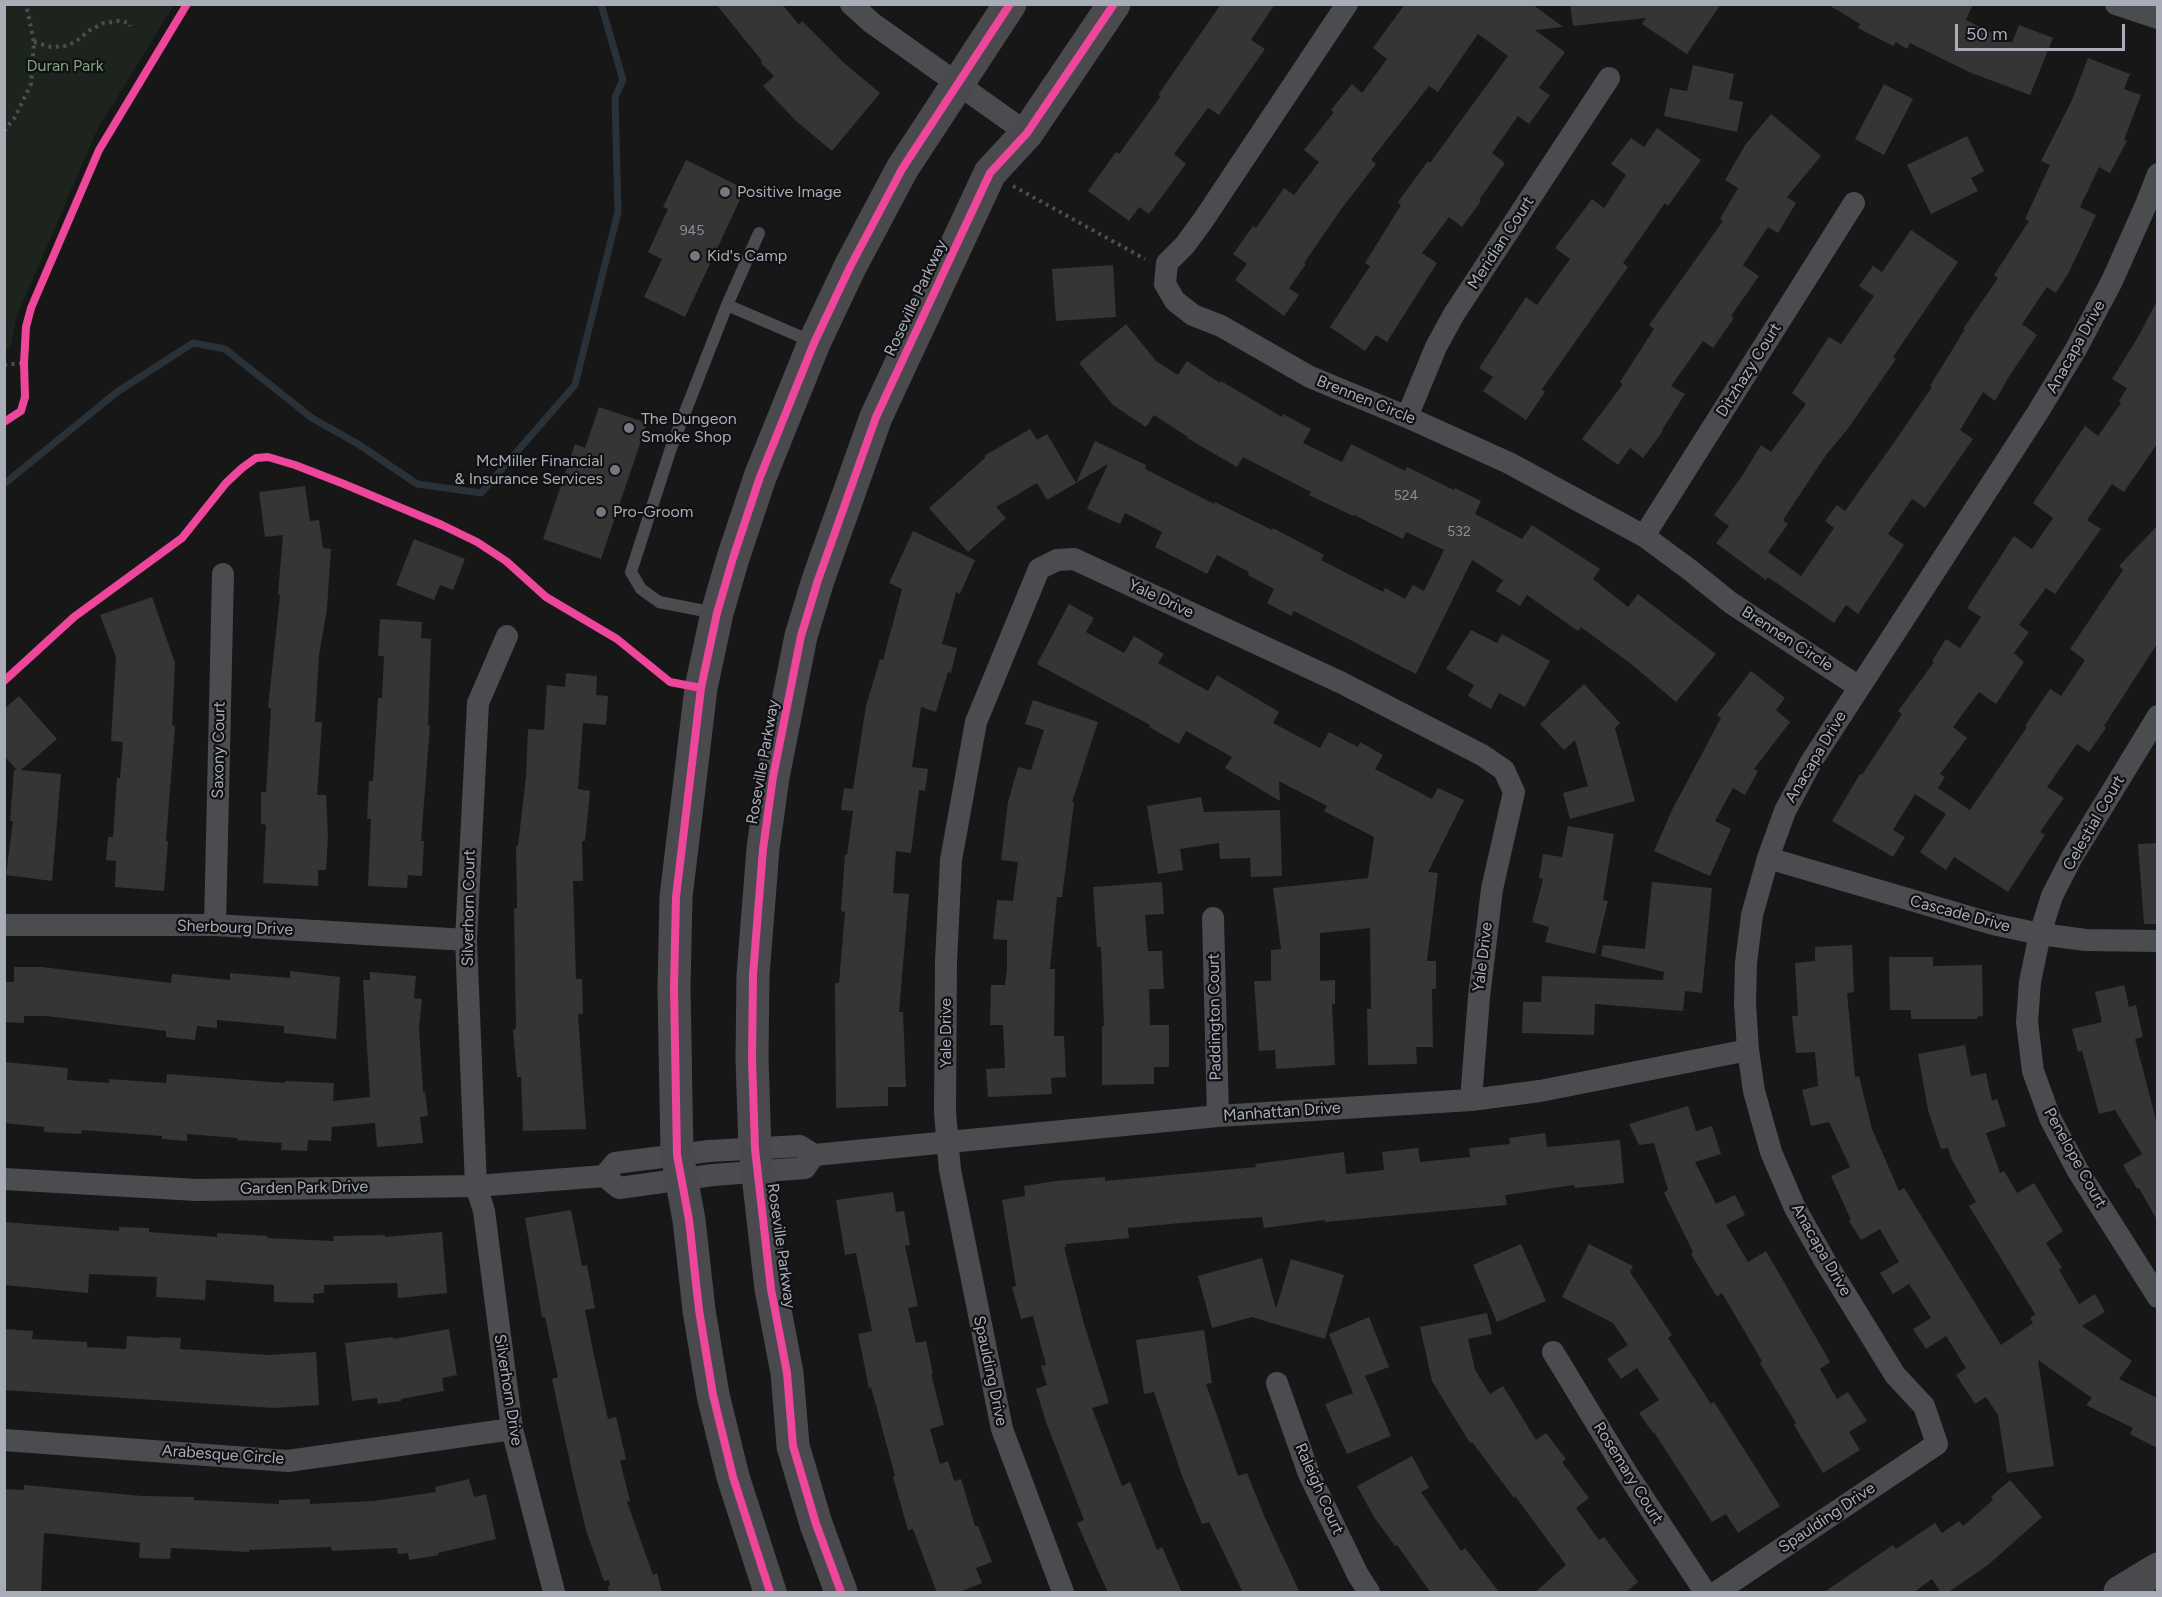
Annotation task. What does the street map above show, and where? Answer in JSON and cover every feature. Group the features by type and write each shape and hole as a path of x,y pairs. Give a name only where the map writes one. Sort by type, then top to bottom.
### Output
{"main road":[{"path":"770,1593 733,1477 713,1395 699,1310 689,1220 689,1162 674,988 676,897 701,688 717,614 760,477 814,343 850,267 902,169 1010,4"},
{"name":"Roseville Parkway","path":"841,1593 816,1524 794,1446 787,1373 771,1289 756,1160 752,1058 753,975 763,849 773,777 801,636 839,516 876,417 990,173 1027,133 1114,4"},
{"path":"2120,1593 2157,1569"}],"street":[{"path":"851,4 872,23 1027,133"},
{"path":"1167,263 1185,245 1204,219 1347,4"},
{"path":"2116,4 2157,18"},
{"name":"Meridian Court","path":"1407,417 1436,347 1454,314 1610,78"},
{"name":"Anacapa Drive","path":"1937,1443 1924,1406 1895,1375 1795,1208 1771,1152 1754,1091 1748,1050 1745,1003 1746,963 1752,915 1768,858 1785,811 1811,762 2076,350 2112,281 2157,174"},
{"name":"Ditzhazy Court","path":"1644,536 1854,203"},
{"name":"Brennen Circle","path":"1167,263 1165,284 1175,301 1193,315 1221,326 1310,377 1509,463 1644,536 1731,603 1859,687"},
{"name":"Yale Drive","path":"948,1141 945,1112 946,962 951,860 976,722 1039,569 1057,560 1074,559 1340,682 1482,755 1504,770 1514,792 1492,889 1479,997 1471,1100"},
{"name":"Saxony Court","path":"215,925 223,574"},
{"name":"Silverhorn Court","path":"476,1186 466,940 478,703 507,636"},
{"name":"Celestial Court","path":"2040,934 2052,896 2072,857 2157,716"},
{"name":"Cascade Drive","path":"1768,858 1994,924 2040,934 2086,940 2157,942"},
{"name":"Paddington Court","path":"1213,918 1218,1116"},
{"name":"Sherbourg Drive","path":"4,925 215,925 466,940"},
{"name":"Penelope Court","path":"2040,934 2030,982 2027,1022 2033,1071 2050,1118 2078,1171 2157,1297"},
{"name":"Manhattan Drive","path":"689,1162 756,1160 805,1168 814,1155 948,1141 1218,1116 1471,1100 1540,1091 1748,1050"},
{"name":"Spaulding Drive","path":"948,1141 950,1170 1002,1429 1063,1593"},
{"name":"Manhattan Drive","path":"713,1175 756,1160"},
{"name":"Garden Park Drive","path":"4,1179 197,1190 476,1186 604,1176 615,1163 689,1162 713,1175"},
{"name":"Silverhorn Drive","path":"476,1186 484,1211 512,1429 554,1593"},
{"name":"Rosemary Court","path":"1553,1352 1626,1472 1705,1593"},
{"name":"Raleigh Court","path":"1277,1383 1309,1474 1369,1593"},
{"name":"Arabesque Circle","path":"4,1440 288,1461 512,1429"},
{"name":"Spaulding Drive","path":"1718,1593 1937,1443"}],"lane":[{"path":"717,614 659,602 641,589 632,572 671,448 727,305 759,233"},
{"path":"727,305 814,343"}],"path":[{"path":"4,131 15,117 31,84 34,42 26,4"},
{"path":"34,42 51,47 64,46 70,45 104,23 119,21 129,23 130,26"},
{"path":"990,173 1141,258 1167,263"},
{"path":"24,351 24,374"},
{"path":"4,365 24,363"}],"green space":[{"name":"Duran Park","path":"5,4 174,5 97,130 16,318 12,343 5,352"}],"building":[{"path":"716,4 782,4 799,25 802,21 844,63 880,93 832,151 795,120 763,86 774,76 761,63 762,61"},
{"path":"1221,4 1275,4 1251,40 1265,49 1219,115 1208,108 1174,154 1186,164 1149,214 1139,207 1129,221 1088,191 1116,152 1119,154 1161,96 1158,95"},
{"path":"1405,4 1532,4 1563,27 1535,30 1565,52 1539,88 1550,95 1529,124 1518,116 1492,153 1505,163 1479,200 1481,201 1462,227 1449,217 1422,253 1437,263 1387,342 1376,335 1365,351 1330,327 1370,266 1365,263 1401,205 1398,202 1428,161 1430,163 1508,56 1478,34 1438,92 1429,86 1371,160 1376,164 1304,263 1306,264 1289,288 1299,295 1284,316 1235,280 1247,264 1233,254 1253,226 1256,228 1284,188 1294,195 1319,162 1304,150 1334,112 1331,110 1352,84 1362,93 1387,59 1373,48"},
{"path":"1570,4 1721,4 1687,54 1642,24 1646,18 1573,26"},
{"path":"1827,4 1973,4 1966,20 2012,43 2019,25 2053,38 2030,95 1969,72 1910,43 1907,49 1896,42 1893,46 1858,28 1860,24"},
{"path":"2088,58 2130,74 2124,89 2141,95 2124,140 2127,141 2110,173 2099,167 2080,207 2096,215 2069,272 2056,293 2047,287 2022,324 2037,335 1995,401 1983,392 1960,430 1973,439 1925,508 1912,499 1888,534 1904,545 1858,614 1846,605 1834,623 1768,577 1766,580 1716,543 1729,526 1714,515 1761,445 1771,452 1806,404 1792,393 1829,337 1841,344 1874,296 1859,286 1873,266 1882,272 1911,230 1958,262 1893,357 1896,359 1847,430 1826,455 1783,520 1788,524 1768,552 1801,576 1834,528 1825,521 1837,505 1845,511 1893,444 1932,387 1930,386 1965,329 1963,329 1998,278 1994,275 2029,221 2025,219 2050,165 2041,161 2072,100"},
{"path":"1693,65 1734,74 1729,99 1743,102 1737,132 1664,116 1670,88 1687,91"},
{"path":"1884,84 1913,99 1884,155 1855,139"},
{"path":"1771,114 1821,156 1787,197 1796,203 1778,233 1768,227 1743,265 1759,276 1731,316 1734,318 1713,348 1703,341 1671,386 1685,394 1663,431 1643,458 1630,448 1618,465 1582,439 1623,384 1620,382 1654,329 1649,325 1723,221 1720,219 1738,188 1725,180 1745,145"},
{"path":"1657,128 1701,160 1668,206 1665,203 1623,263 1628,267 1542,389 1545,392 1526,420 1483,391 1493,377 1479,368 1526,297 1537,305 1570,259 1555,248 1592,199 1604,208 1626,175 1611,164 1631,138 1644,147"},
{"path":"1967,136 1984,171 1971,178 1978,191 1931,214 1907,165"},
{"path":"686,160 745,189 685,317 644,297 662,259 648,252 668,209 663,207"},
{"path":"1113,265 1116,317 1056,321 1052,269"},
{"path":"2157,301 2157,444 2124,492 2112,484 2087,520 2101,529 2055,594 2046,588 2019,625 2029,632 2014,653 2024,662 1996,704 1979,692 1953,727 1967,738 1940,774 1945,777 1938,788 1970,810 2050,689 2061,696 2085,660 2070,649 2123,570 2119,566 2157,526 2157,644 2089,752 2077,744 2047,787 2064,798 2040,832 2045,835 2008,892 1954,857 1946,870 1920,852 1946,814 1915,794 1893,830 1905,837 1893,857 1832,821 1860,774 1862,775 1902,714 1898,711 1934,662 1932,661 1946,639 1960,648 1981,617 1967,608 2014,536 2032,549 2053,518 2033,503 2085,426 2098,436 2121,403 2119,401 2127,388 2112,379"},
{"path":"1126,324 1156,361 1178,375 1187,361 1220,383 1221,381 1282,417 1283,414 1311,429 1303,443 1342,462 1351,444 1405,471 1407,467 1454,490 1455,488 1481,501 1475,514 1522,539 1532,525 1600,569 1593,579 1628,607 1638,594 1716,654 1676,702 1631,664 1581,627 1578,631 1527,595 1520,606 1496,591 1503,580 1472,560 1416,674 1294,611 1291,616 1267,603 1274,589 1217,555 1207,574 1155,547 1162,532 1125,513 1120,524 1087,509 1108,464 1076,483 1095,441 1146,465 1145,469 1214,504 1215,502 1272,530 1273,528 1324,555 1321,560 1383,592 1385,588 1405,599 1413,585 1424,591 1444,550 1406,532 1403,539 1353,516 1309,495 1311,492 1243,457 1237,467 1187,438 1154,415 1146,427 1113,405 1079,363"},
{"path":"599,407 647,423 601,559 543,539 575,444 585,448"},
{"path":"1030,429 1037,440 1047,434 1076,483 1047,500 1037,483 996,507 1006,518 968,552 929,508 986,457 984,456"},
{"path":"305,486 310,521 319,520 323,548 331,549 327,609 319,655 315,722 322,722 317,795 326,795 328,836 326,870 318,870 318,886 263,883 266,825 261,824 261,792 266,792 271,708 268,708 280,595 278,594 283,535 265,537 259,492"},
{"path":"913,531 975,560 960,594 956,592 942,644 957,648 951,673 948,672 936,712 921,707 912,767 928,769 925,791 919,790 911,853 896,851 893,893 909,894 899,1012 903,1012 906,1087 888,1087 888,1106 836,1108 835,983 839,983 845,912 841,911 845,854 847,855 853,811 841,810 844,788 853,789 866,706 880,659 883,660 902,589 889,583"},
{"path":"414,539 465,559 453,590 440,585 434,600 396,585"},
{"path":"152,597 175,663 172,725 175,726 164,891 115,887 116,861 106,860 108,837 113,837 117,778 120,778 123,742 111,741 116,657 100,615"},
{"path":"1069,604 1094,618 1086,632 1124,653 1134,636 1164,654 1158,663 1208,691 1217,675 1279,712 1273,723 1320,748 1329,732 1358,747 1360,742 1383,755 1375,769 1432,799 1438,788 1464,800 1428,872 1438,873 1427,961 1436,961 1436,989 1432,989 1433,1047 1416,1047 1417,1064 1368,1065 1367,1009 1371,1009 1370,928 1320,933 1320,981 1335,980 1335,1004 1332,1004 1335,1065 1276,1069 1275,1050 1259,1051 1254,981 1271,981 1271,950 1281,949 1273,888 1368,878 1374,837 1324,811 1327,806 1279,781 1280,801 1225,768 1232,757 1186,731 1179,744 1149,727 1150,725 1037,664"},
{"path":"380,619 422,622 421,638 431,639 428,725 430,725 421,841 424,841 422,876 408,875 407,888 368,886 371,819 367,819 369,781 373,781 378,698 382,698 384,656 378,656"},
{"path":"1471,630 1497,643 1502,634 1550,661 1525,707 1499,693 1491,709 1468,696 1474,685 1446,669"},
{"path":"1751,671 1785,698 1776,710 1790,722 1754,769 1758,771 1745,795 1733,788 1715,821 1731,829 1710,876 1654,851 1672,810 1721,718 1717,715"},
{"path":"566,673 597,676 596,695 608,696 606,725 583,723 578,789 590,791 585,841 582,841 583,881 573,881 576,979 582,979 583,1014 578,1014 586,1129 523,1131 521,1077 517,1077 513,1030 516,1029 514,909 517,908 516,846 518,846 526,776 528,729 544,730 547,685 565,687"},
{"path":"1584,684 1620,723 1615,728 1635,801 1570,819 1563,793 1588,786 1575,740 1564,750 1540,724"},
{"path":"19,696 57,739 21,770 61,774 52,881 6,875 13,821 10,821 14,770 17,770 4,756 4,709"},
{"path":"1033,700 1098,722 1072,802 1074,802 1062,897 1057,897 1050,969 1055,969 1054,1036 1064,1036 1066,1077 1051,1078 1052,1094 988,1097 986,1069 1005,1068 1003,1025 990,1025 991,985 1005,985 1007,967 1007,940 993,939 997,900 1013,901 1018,862 1001,860 1008,802 1018,767 1031,770 1044,730 1025,724"},
{"path":"1201,797 1204,812 1280,810 1282,876 1251,877 1250,858 1220,859 1219,843 1180,849 1183,870 1158,874 1147,806"},
{"path":"1568,826 1614,834 1603,900 1608,901 1595,954 1545,942 1549,927 1532,922 1543,879 1539,878 1543,854 1562,857"},
{"path":"2157,843 2157,924 2144,924 2138,844"},
{"path":"1162,882 1164,914 1145,915 1148,951 1162,951 1164,989 1149,989 1150,1025 1169,1025 1169,1067 1154,1067 1154,1084 1102,1085 1102,1026 1104,1026 1101,947 1097,947 1093,887"},
{"path":"1652,882 1712,888 1702,993 1685,991 1683,1011 1595,1004 1594,1035 1522,1033 1523,1002 1541,1002 1542,976 1663,980 1664,972 1601,956 1603,945 1645,949"},
{"path":"1852,945 1854,992 1847,993 1855,1077 1859,1076 1872,1129 1899,1191 1904,1188 2001,1345 2033,1323 2030,1318 2035,1314 1969,1206 1976,1202 1952,1160 1948,1148 1941,1149 1928,1110 1918,1054 1965,1045 1971,1076 1986,1073 1992,1101 1997,1099 2006,1126 1986,1133 2000,1173 2004,1171 2017,1193 2034,1183 2063,1231 2046,1243 2062,1268 2059,1270 2079,1304 2095,1294 2105,1312 2082,1326 2132,1361 2119,1379 2157,1398 2157,1448 2130,1434 2133,1428 2086,1405 2092,1398 2038,1360 2054,1466 2007,1473 1998,1415 1986,1397 1975,1404 1956,1375 1966,1368 1946,1336 1926,1349 1913,1329 1931,1318 1909,1284 1893,1294 1880,1273 1899,1262 1880,1229 1861,1240 1849,1221 1851,1220 1831,1176 1850,1167 1829,1122 1811,1126 1802,1090 1818,1086 1815,1052 1796,1053 1792,1016 1798,1016 1795,963 1815,961 1815,947"},
{"path":"1889,957 1933,957 1933,966 1982,965 1983,1016 1977,1019 1911,1019 1911,1010 1890,1010"},
{"path":"14,967 42,967 171,983 172,974 230,980 230,973 290,978 290,971 340,977 336,1039 284,1033 284,1026 217,1020 217,1028 197,1026 195,1040 166,1037 166,1031 47,1016 24,1016 24,1023 4,1022 4,982 14,982"},
{"path":"370,972 416,976 414,998 422,999 419,1028 423,1092 425,1092 428,1116 420,1117 423,1143 377,1147 375,1123 332,1127 331,1141 308,1140 307,1151 281,1150 282,1143 237,1140 238,1138 187,1134 187,1141 162,1139 162,1136 82,1130 81,1134 44,1132 44,1127 4,1123 4,1062 68,1068 67,1080 109,1083 109,1079 166,1083 167,1074 285,1083 285,1081 334,1083 333,1101 370,1097 363,980 370,980"},
{"path":"2124,985 2129,1007 2136,1005 2143,1037 2135,1039 2157,1124 2157,1220 2123,1165 2142,1154 2115,1110 2099,1114 2082,1051 2078,1052 2072,1029 2102,1022 2095,992"},
{"path":"1688,1106 1696,1131 1712,1126 1721,1154 1695,1162 1716,1204 1735,1195 1745,1215 1726,1225 1748,1262 1766,1251 1830,1362 1820,1369 1837,1399 1848,1392 1867,1421 1849,1432 1860,1450 1823,1473 1794,1425 1796,1423 1722,1293 1717,1297 1691,1254 1693,1252 1664,1193 1668,1190 1654,1143 1639,1145 1629,1124"},
{"path":"1545,1133 1547,1147 1620,1140 1624,1183 1575,1188 1574,1185 1505,1195 1507,1205 1325,1222 1325,1220 1264,1228 1262,1217 1128,1228 1129,1238 1066,1244 1064,1247 1084,1324 1109,1403 1092,1408 1122,1486 1130,1482 1157,1550 1162,1547 1182,1593 1108,1593 1077,1523 1084,1520 1046,1422 1036,1389 1047,1385 1041,1366 1046,1365 1033,1316 1021,1319 1012,1287 1016,1286 1002,1200 1025,1196 1024,1186 1056,1181 1105,1177 1105,1181 1256,1167 1255,1164 1344,1152 1346,1174 1384,1170 1382,1152 1418,1148 1420,1162 1470,1157 1469,1148 1510,1144 1509,1138"},
{"path":"893,1192 896,1212 904,1211 910,1245 905,1246 918,1306 908,1308 916,1343 926,1341 933,1374 931,1374 944,1425 930,1429 940,1464 948,1461 954,1481 961,1479 975,1526 978,1526 992,1562 976,1568 982,1583 957,1593 937,1593 913,1529 908,1530 871,1387 869,1388 858,1334 872,1331 856,1253 845,1255 836,1200"},
{"path":"571,1210 582,1266 587,1265 595,1308 585,1310 608,1419 616,1417 626,1459 620,1461 630,1501 627,1502 653,1575 657,1573 662,1593 609,1593 609,1580 604,1581 586,1530 573,1476 552,1379 558,1377 545,1317 542,1317 525,1218"},
{"path":"4,1222 119,1231 119,1227 149,1228 149,1232 217,1237 217,1233 334,1241 333,1236 385,1235 385,1237 442,1232 447,1293 398,1298 397,1283 324,1285 324,1293 313,1294 314,1303 274,1302 274,1285 206,1280 205,1300 156,1297 157,1277 89,1274 88,1293 4,1285"},
{"path":"1521,1244 1546,1301 1497,1322 1473,1265"},
{"path":"1589,1244 1633,1266 1630,1272 1672,1335 1668,1338 1711,1404 1714,1402 1780,1506 1738,1533 1726,1514 1712,1522 1654,1432 1639,1413 1659,1400 1637,1368 1621,1379 1607,1359 1628,1345 1613,1323 1562,1297"},
{"path":"1262,1258 1276,1309 1291,1259 1344,1275 1325,1339 1252,1317 1212,1328 1198,1276"},
{"path":"1487,1313 1492,1334 1468,1339 1475,1370 1490,1394 1503,1386 1536,1440 1546,1433 1566,1459 1562,1462 1589,1498 1576,1508 1599,1540 1604,1537 1638,1582 1625,1593 1534,1593 1566,1565 1515,1496 1514,1498 1472,1442 1470,1443 1432,1381 1420,1327"},
{"path":"1369,1317 1389,1367 1365,1376 1391,1436 1347,1454 1325,1404 1353,1393 1329,1334"},
{"path":"4,1329 33,1331 32,1339 87,1342 87,1347 126,1349 127,1336 181,1338 180,1349 268,1355 316,1352 319,1405 274,1408 4,1390"},
{"path":"449,1329 457,1375 442,1378 444,1391 378,1404 377,1398 352,1401 345,1343 393,1337 393,1339"},
{"path":"1204,1330 1212,1383 1206,1384 1238,1476 1247,1473 1300,1593 1243,1593 1209,1522 1202,1524 1181,1473 1154,1392 1144,1394 1136,1340"},
{"path":"1412,1456 1429,1488 1421,1492 1461,1551 1465,1548 1500,1593 1431,1593 1374,1517 1357,1486"},
{"path":"469,1479 474,1497 486,1494 496,1539 438,1553 439,1555 409,1560 408,1553 398,1554 397,1548 332,1551 331,1547 249,1550 249,1552 171,1548 170,1559 139,1558 140,1543 44,1533 41,1593 4,1593 4,1489 24,1490 24,1485 142,1496 194,1497 194,1500 279,1504 279,1500 310,1499 310,1504 374,1501 436,1492 435,1487"},
{"path":"2010,1480 2042,1517 1988,1565 1947,1593 1941,1593 1932,1579 1913,1593 1823,1593 1893,1545 1896,1549 1935,1523 1942,1533 1959,1521 1963,1526 1993,1500 1991,1497"}],"waterway":[{"path":"4,484 117,392 193,343 225,349 312,418 358,444 417,484 481,493 575,385 618,212 615,97 623,80 601,4"}],"cycle path":[{"path":"4,422 21,411 25,397 26,327 31,308 99,150 187,4"},
{"path":"770,1592 733,1477 713,1395 699,1310 689,1220 677,1155 674,988 676,897 701,688 717,613 733,558 760,477 814,343 850,267 902,169 1010,4"},
{"path":"841,1592 816,1524 793,1446 787,1373 771,1289 755,1149 752,1058 753,975 763,849 773,777 801,636 818,580 876,417 990,173 1027,133 1114,4"},
{"path":"4,681 74,617 182,538 226,483 242,468 256,458 268,457 344,484 477,542 506,561 546,597 617,639 670,682 701,688"}],"place":[{"name":"Positive Image","path":"725,192"},
{"name":"Kid's Camp","path":"695,256"},
{"name":"The Dungeon Smoke Shop","path":"629,428"},
{"name":"McMiller Financial & Insurance Services","path":"615,470"},
{"name":"Pro-Groom","path":"601,512"}]}
